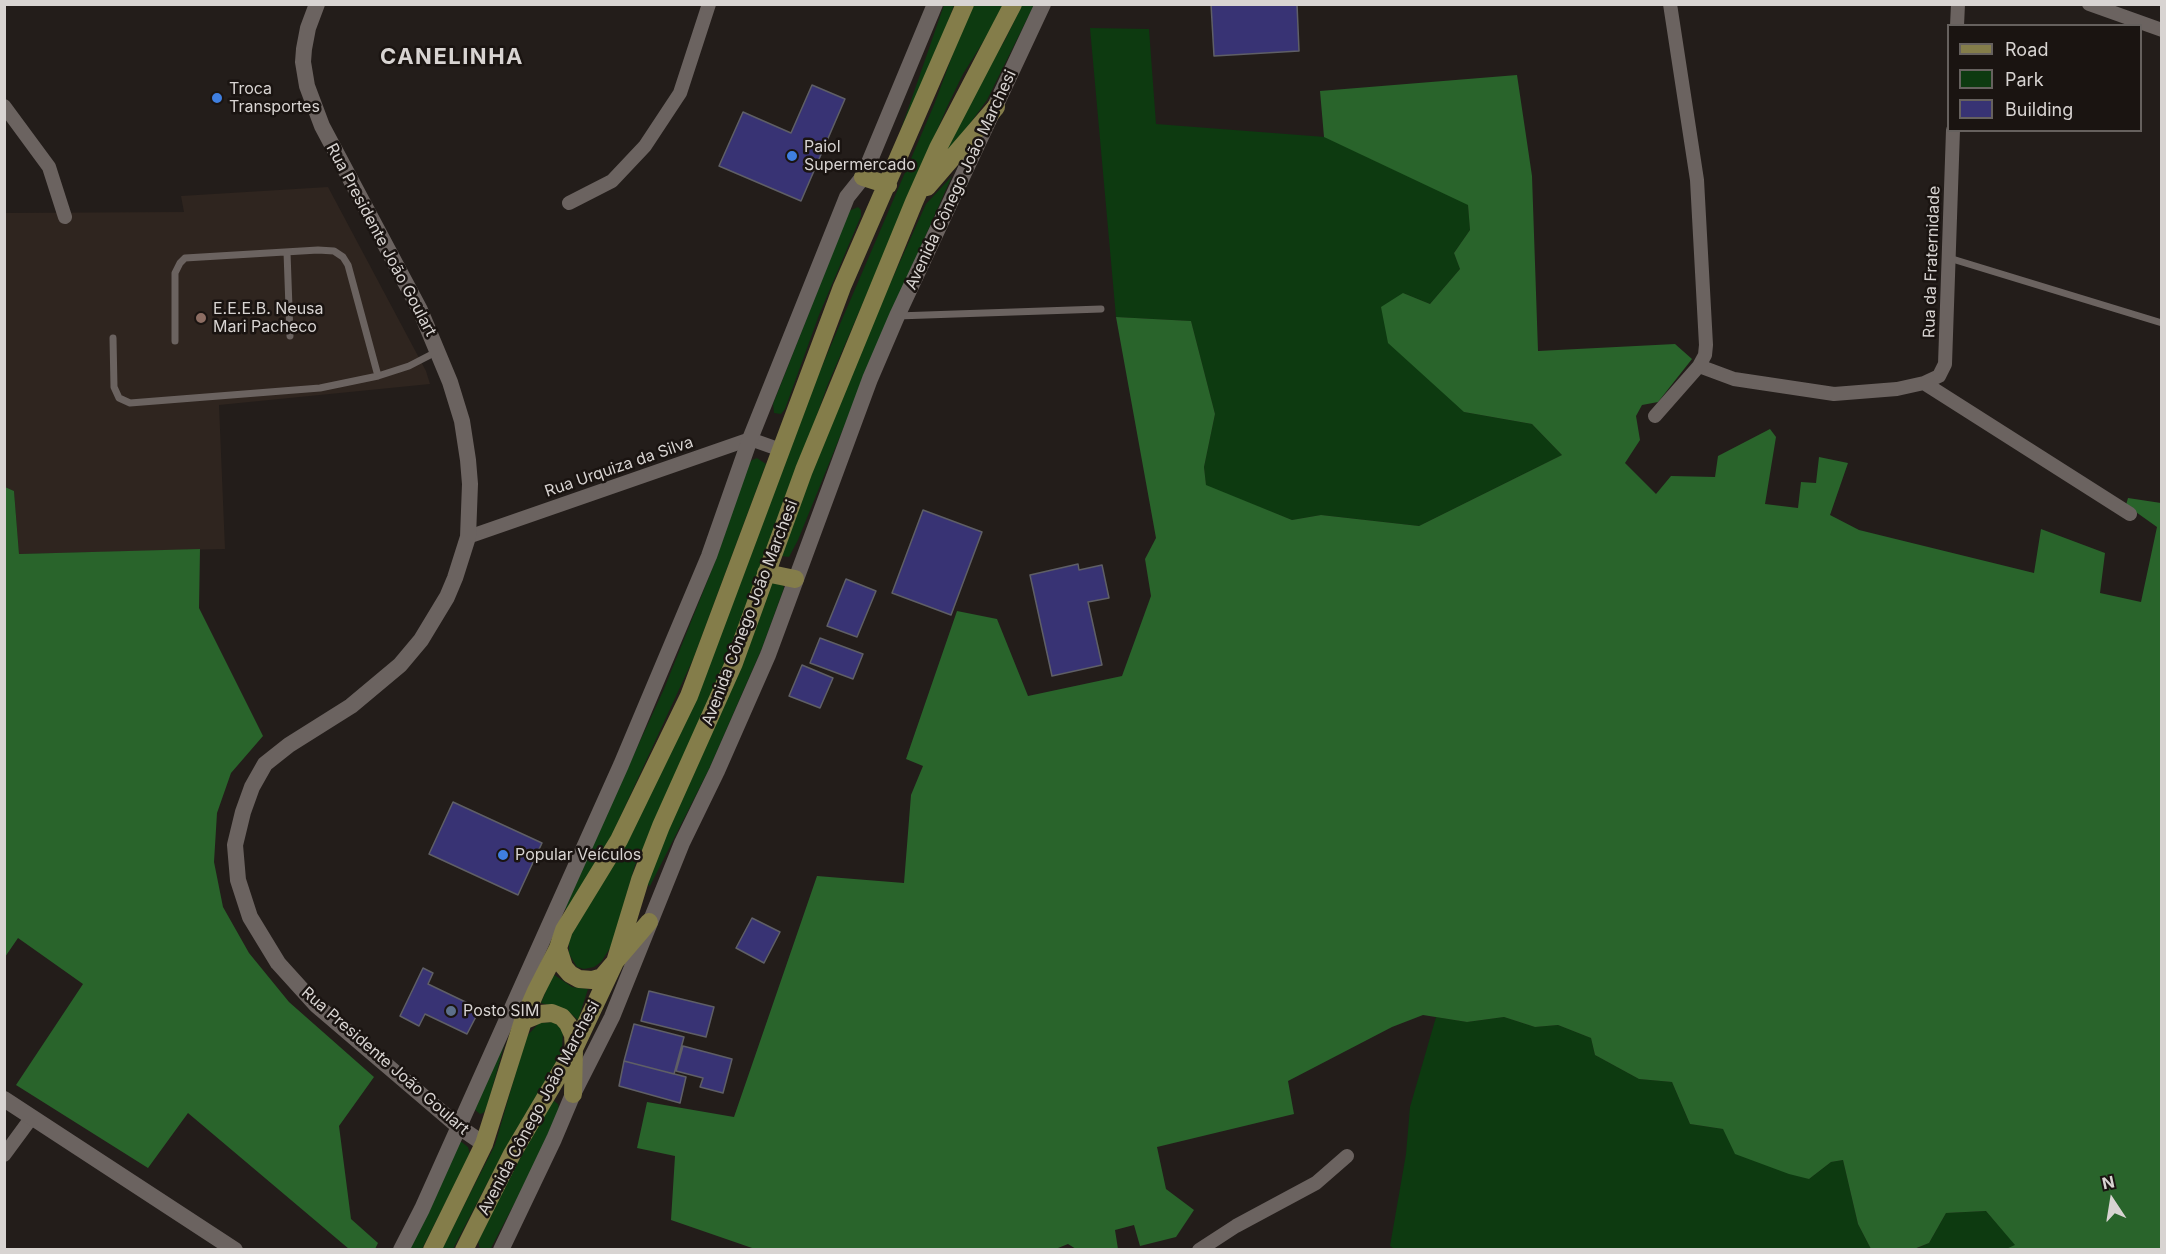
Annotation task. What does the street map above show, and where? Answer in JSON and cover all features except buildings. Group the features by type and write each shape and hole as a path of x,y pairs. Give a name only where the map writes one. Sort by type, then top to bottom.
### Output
{"main road":[{"name":"Avenida Cônego João Marchesi","path":"432,1250 484,1144 523,1021 558,948 564,930 619,840 689,696 842,287 965,4"},
{"name":"Avenida Cônego João Marchesi","path":"464,1250 512,1154 574,1049 615,962 640,880 661,826 734,663 804,470 915,202 938,148 1013,4"},
{"path":"915,202 996,107"},
{"path":"863,177 888,185"},
{"path":"766,573 795,579"},
{"path":"558,948 564,967 570,974 592,980 602,977 649,922"},
{"path":"523,1021 540,1014 552,1013 562,1017 573,1035 573,1094"}],"street":[{"name":"Rua Presidente João Goulart","path":"317,4 308,28 303,62 307,86 322,126 420,310 456,401 465,441 470,484 468,537 456,578 447,597 421,640 400,665 351,706 265,764 252,787 243,812 236,845 238,880 250,917 278,963 316,1005 459,1127 484,1144"},
{"path":"570,203 612,181 645,146 680,93 710,4"},
{"path":"401,1250 422,1209 630,743 709,556 750,439 847,197 863,177 935,4"},
{"name":"Avenida Cônego João Marchesi","path":"501,1250 573,1094 612,1017 682,843 717,771 768,655 870,379 897,316 1043,4"},
{"path":"1655,416 1699,366 1707,345 1697,180 1670,4"},
{"path":"1957,24 1958,4"},
{"path":"2089,4 2162,30"},
{"path":"4,106 49,167 64,217"},
{"name":"Rua da Fraternidade","path":"1924,383 1939,376 1945,364 1953,132"},
{"path":"1699,366 1734,379 1834,394 1864,393 1924,383 2130,514"},
{"path":"750,439 781,450"},
{"name":"Rua Urquiza da Silva","path":"468,537 750,439"},
{"path":"4,1099 235,1250"},
{"path":"4,1155 32,1117"},
{"path":"1199,1250 1236,1226 1316,1183 1347,1156"}],"lane":[{"path":"175,341 175,273 185,258 334,251 343,257 351,275 378,376"},
{"path":"287,252 290,336"},
{"path":"1948,258 2162,323"},
{"path":"897,316 1101,309"},
{"path":"113,338 114,387 119,398 130,403 321,388 378,376 409,366 438,351"}],"shaded area":[{"name":"E.E.E.B. Neusa Mari Pacheco","path":"328,187 426,371 430,384 219,405 225,549 19,554 14,491 5,487 5,213 184,212 181,196"}],"green space":[{"path":"944,5 954,5 930,71 898,138"},
{"path":"971,5 1003,5 948,105 828,384 728,663 686,759 635,865 612,945 601,962 594,967 584,969 577,967 569,954 569,939 621,850 798,422 934,105"},
{"path":"1022,5 1034,5 987,100 948,154 943,155 974,91 1005,40"},
{"path":"1090,28 1149,29 1156,124 1325,137 1468,204 1470,230 1454,253 1460,269 1430,304 1403,293 1464,412 1532,424 1562,455 1419,526 1321,515 1292,520 1206,486 1204,467 1215,414 1191,321 1116,317"},
{"path":"1517,75 1532,176 1538,351 1675,344 1692,359 1658,402 1642,405 1636,416 1640,440 1625,463 1656,494 1671,476 1715,477 1718,456 1770,429 1776,437 1765,504 1798,508 1801,482 1816,483 1819,457 1848,463 1830,515 1859,530 2034,573 2041,529 2105,553 2100,593 2141,602 2157,527 2126,505 2128,498 2161,503 2161,1249 2006,1249 2015,1245 1986,1211 1946,1213 1929,1243 1914,1249 1871,1249 1858,1224 1843,1160 1831,1162 1809,1179 1735,1154 1723,1129 1690,1124 1672,1082 1639,1079 1595,1055 1591,1038 1558,1025 1535,1027 1504,1017 1467,1022 1423,1015 1392,1027 1288,1081 1294,1114 1157,1147 1166,1189 1194,1210 1176,1237 1140,1246 1134,1225 1115,1230 1118,1249 1076,1249 1068,1244 1053,1250 755,1249 671,1220 675,1156 637,1148 647,1102 734,1117 817,876 904,883 911,795 923,766 906,759 957,611 997,619 1028,696 1122,676 1151,596 1145,559 1156,538 1116,317 1191,321 1215,414 1204,467 1206,485 1292,520 1321,515 1419,526 1562,455 1532,424 1464,412 1388,343 1381,307 1403,293 1430,304 1460,269 1454,253 1470,230 1468,205 1324,137 1320,91"},
{"path":"952,176 875,350 798,540 789,557 781,556 839,397 926,204"},
{"path":"858,207 861,210 861,216 819,315 785,409 781,414 774,413 773,404 849,211"},
{"path":"757,458 766,464 694,657 610,839 567,910 563,908 664,689 715,562 748,465"},
{"path":"5,487 14,491 19,554 200,549 199,608 263,736 231,773 217,813 214,862 223,907 249,953 289,1002 374,1077 339,1126 351,1219 378,1243 375,1249 349,1249 188,1113 148,1168 16,1085 83,984 18,938 5,957"},
{"path":"770,582 783,585 784,588 762,648 710,767 650,886 646,883"},
{"path":"553,974 572,987 588,989 578,1020 567,1010 541,1003"},
{"path":"1436,1017 1467,1022 1504,1017 1535,1027 1558,1025 1591,1038 1595,1055 1639,1079 1672,1082 1690,1124 1723,1129 1809,1179 1831,1162 1843,1160 1858,1224 1871,1249 1395,1250 1390,1246 1406,1154 1410,1107"},
{"path":"554,1022 563,1030 562,1052 505,1149 453,1249 441,1250 495,1145 526,1037 539,1023"},
{"path":"507,1035 486,1110 480,1114 474,1109"},
{"path":"551,1102 558,1104 559,1109 533,1168 491,1248 480,1249 478,1241 492,1210"},
{"path":"459,1140 468,1147 470,1154 422,1249 407,1250"},
{"path":"1986,1211 2016,1245 2006,1250 1914,1250 1929,1243 1946,1213"}],"place":[{"name":"Troca Transportes","path":"217,98"},
{"name":"Paiol Supermercado","path":"792,156"},
{"name":"E.E.E.B. Neusa Mari Pacheco","path":"201,318"},
{"name":"Popular Veículos","path":"503,855"},
{"name":"Posto SIM","path":"451,1011"}],"district":[{"name":"CANELINHA","path":"452,57"}]}
